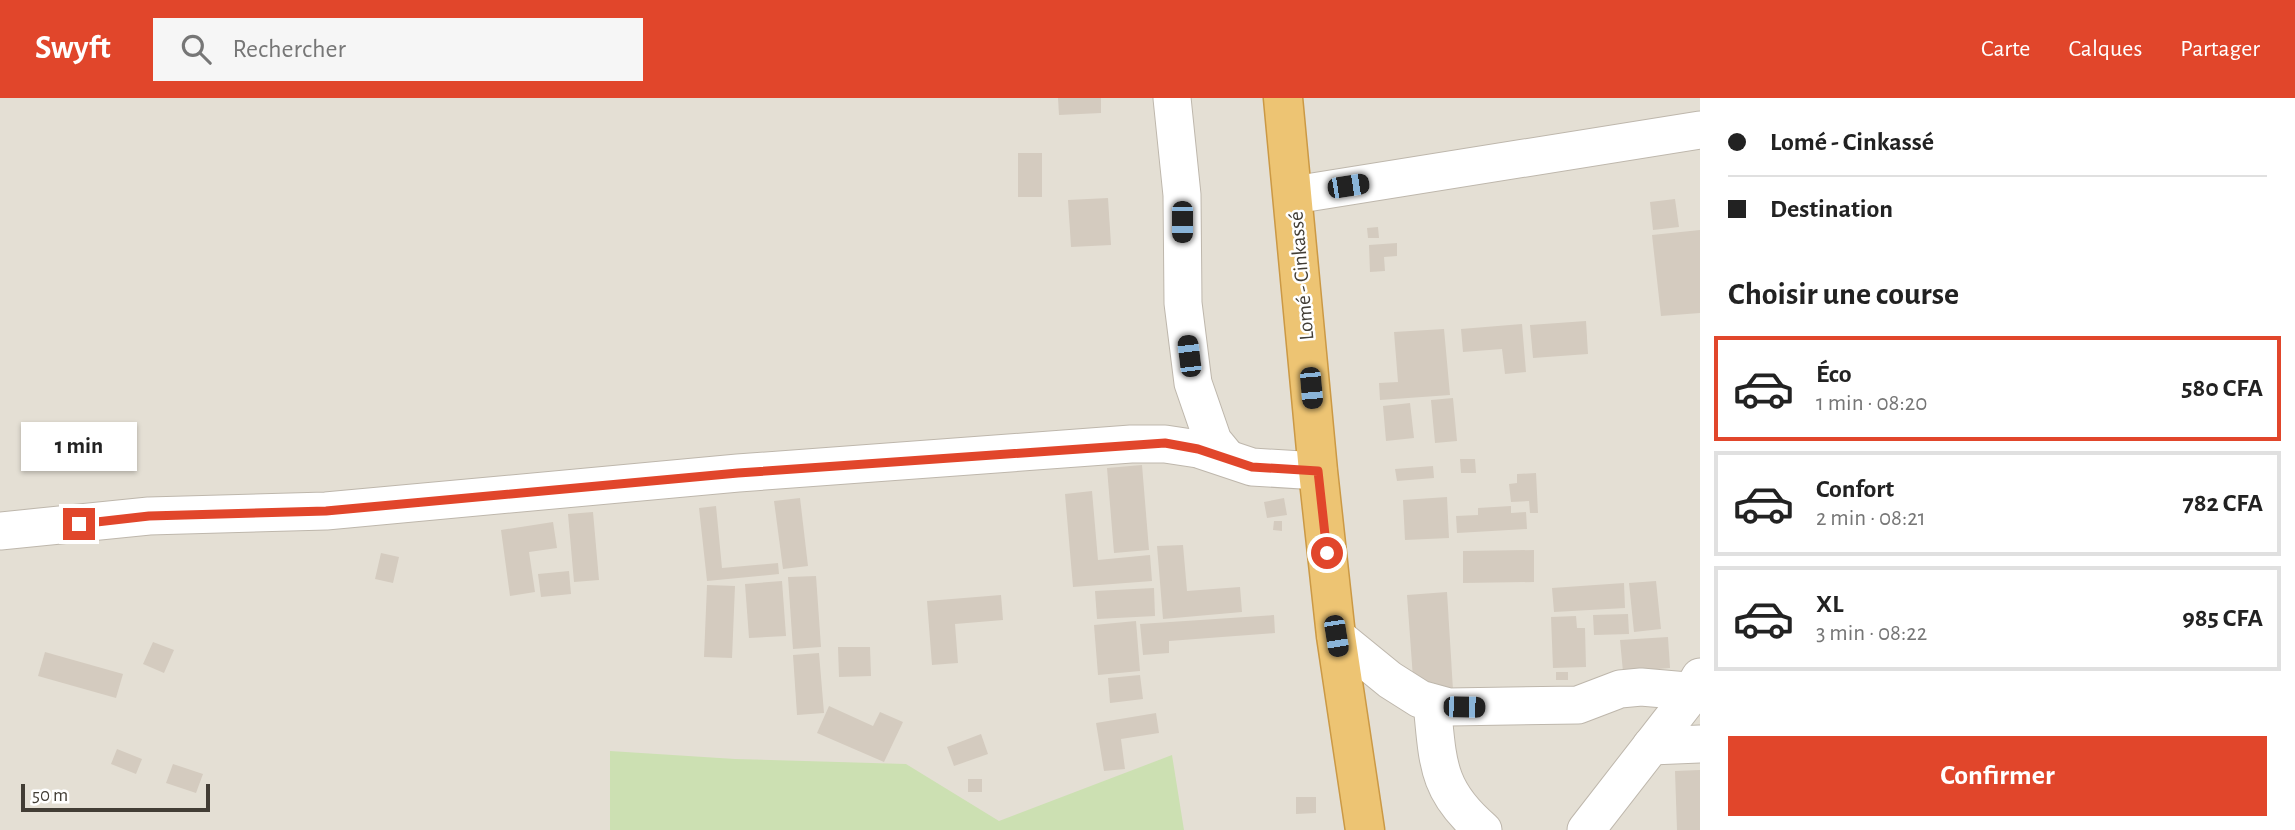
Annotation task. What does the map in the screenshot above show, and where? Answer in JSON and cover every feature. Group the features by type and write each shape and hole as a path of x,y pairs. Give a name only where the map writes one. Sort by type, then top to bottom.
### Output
{"highway":[{"name":"Lomé - Cinkassé","path":"1283,98 1336,636 1365,830"}],"street":[{"path":"1172,98 1182,195 1183,303 1193,383 1213,441 1227,458"},
{"path":"1294,195 1700,130"},
{"path":"3,528 149,516 326,511 738,473 1130,444 1165,443 1198,449 1252,467 1318,471"},
{"path":"1336,636 1390,680 1420,699 1459,707 1578,705 1620,689 1697,687"},
{"path":"1586,830 1697,687"},
{"path":"1432,703 1437,750 1445,787 1458,806 1483,830"},
{"path":"1651,746 1700,744"}],"shaded area":[{"path":"0,98 1700,98 1700,830 0,830"}],"green space":[{"path":"610,751 735,759 906,764 999,821 1172,755 1184,830 610,830"}],"building":[{"path":"1058,98 1101,98 1101,113 1059,115"},
{"path":"1018,153 1042,153 1042,197 1018,197"},
{"path":"1108,198 1111,245 1071,247 1068,200"},
{"path":"1675,199 1679,227 1653,230 1650,202"},
{"path":"1378,227 1379,238 1368,238 1367,228"},
{"path":"1700,230 1700,313 1661,316 1652,235"},
{"path":"1397,243 1397,256 1384,257 1385,271 1370,272 1369,245"},
{"path":"1586,321 1588,354 1533,358 1530,325"},
{"path":"1522,324 1526,372 1505,374 1502,349 1463,352 1461,329"},
{"path":"1444,329 1450,395 1380,400 1379,383 1398,382 1394,332"},
{"path":"1453,398 1457,441 1435,443 1431,400"},
{"path":"1410,403 1414,438 1386,441 1383,406"},
{"path":"1460,459 1475,459 1476,473 1461,473"},
{"path":"1142,465 1149,550 1114,553 1107,468"},
{"path":"1433,466 1434,478 1397,481 1395,469"},
{"path":"1536,473 1538,513 1530,513 1529,501 1511,502 1509,484 1517,483 1517,474"},
{"path":"1092,491 1098,560 1150,555 1152,581 1073,587 1065,494"},
{"path":"1447,497 1449,538 1405,540 1403,500"},
{"path":"800,498 808,566 783,569 774,501"},
{"path":"1284,498 1287,515 1267,518 1264,502"},
{"path":"716,506 722,568 778,563 779,574 707,581 699,508"},
{"path":"1511,506 1511,513 1526,512 1527,529 1457,533 1456,516 1478,515 1478,508"},
{"path":"593,512 599,580 574,582 568,514"},
{"path":"1274,521 1282,521 1282,531 1273,530"},
{"path":"553,522 557,548 529,552 535,592 510,596 501,530"},
{"path":"1183,545 1187,591 1240,587 1242,612 1163,619 1157,546"},
{"path":"1534,550 1534,582 1463,583 1463,551"},
{"path":"381,553 399,557 393,583 375,579"},
{"path":"569,571 571,594 541,597 538,574"},
{"path":"816,576 821,647 793,649 788,577"},
{"path":"782,581 786,636 749,638 745,584"},
{"path":"1656,581 1661,629 1634,632 1629,583"},
{"path":"1624,583 1625,608 1554,612 1552,588"},
{"path":"707,585 735,586 732,658 704,657"},
{"path":"1154,588 1155,616 1097,619 1095,591"},
{"path":"1447,592 1453,690 1414,692 1407,595"},
{"path":"1001,595 1003,620 955,624 958,663 932,665 927,601"},
{"path":"1628,614 1629,634 1594,635 1593,615"},
{"path":"1274,615 1275,633 1169,641 1169,653 1143,655 1140,624"},
{"path":"1576,616 1577,628 1585,628 1586,667 1553,668 1551,617"},
{"path":"1136,621 1140,671 1098,675 1094,625"},
{"path":"1668,637 1670,668 1623,672 1620,640"},
{"path":"153,642 174,650 164,673 143,664"},
{"path":"838,647 870,647 871,676 839,677"},
{"path":"45,652 123,674 116,698 38,676"},
{"path":"819,653 824,713 797,715 793,655"},
{"path":"1556,672 1568,672 1568,680 1556,680"},
{"path":"1140,675 1143,699 1110,703 1108,678"},
{"path":"829,706 873,726 880,712 903,722 884,762 817,733"},
{"path":"1156,713 1159,733 1121,739 1125,769 1104,771 1096,723"},
{"path":"981,734 988,754 954,766 947,747"},
{"path":"117,749 142,759 136,774 111,764"},
{"path":"173,764 203,774 196,793 166,783"},
{"path":"1700,770 1700,830 1677,830 1675,771"},
{"path":"968,779 982,779 982,792 968,792"},
{"path":"1296,797 1316,797 1316,813 1296,814"}],"route":[{"path":"79,524 149,516 326,511 738,473 1165,443 1198,449 1252,467 1318,471 1327,553"}]}
